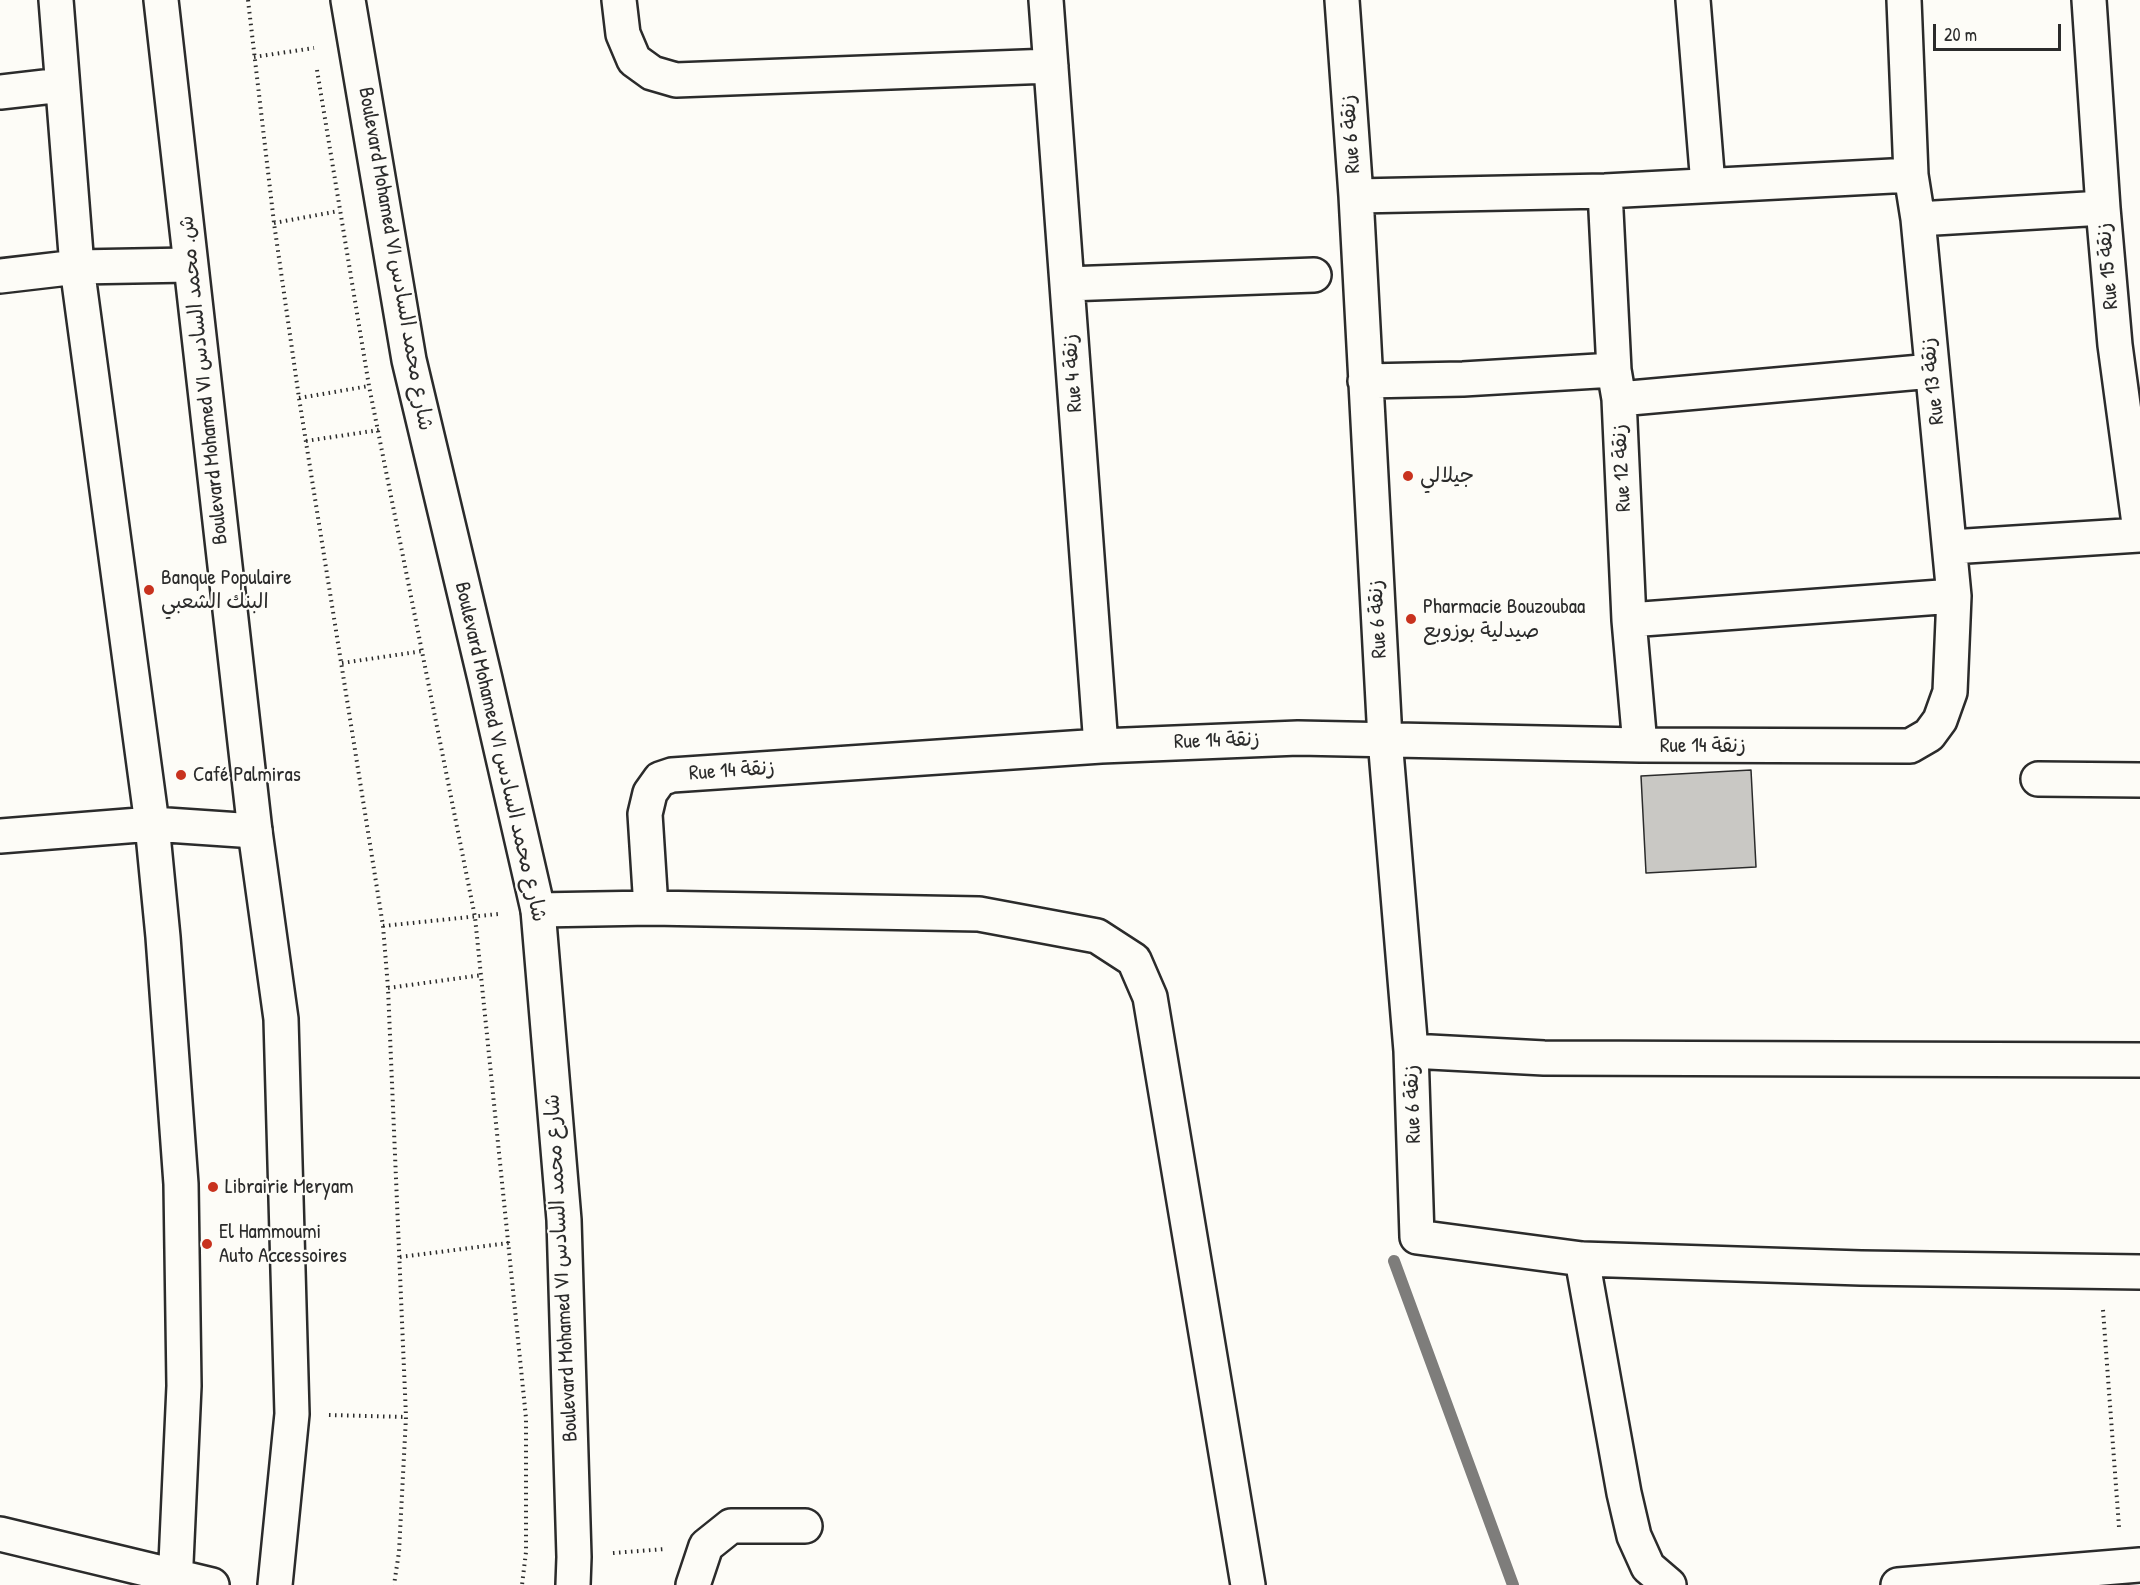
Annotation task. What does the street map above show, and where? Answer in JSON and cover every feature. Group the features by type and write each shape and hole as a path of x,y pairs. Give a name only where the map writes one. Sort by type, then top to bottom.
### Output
{"street":[{"path":"56,0 76,267 152,824 163,937 181,1184 184,1386 176,1581"},
{"name":"Boulevard Mohamed VI ش. محمد السادس","path":"161,0 255,831 281,1019 292,1414 275,1585"},
{"name":"Boulevard Mohamed VI شارع محمد السادس","path":"348,0 409,360 538,910 564,1220 574,1571"},
{"path":"619,0 623,34 634,60 652,73 676,80 1051,66"},
{"name":"Rue 4 زنقة","path":"1046,0 1101,746"},
{"name":"Rue 6 زنقة","path":"1342,0 1356,196 1385,739 1411,1052 1417,1237 1582,1258"},
{"path":"1693,0 1708,185"},
{"name":"Rue 13 زنقة","path":"1904,0 1911,175 1918,219 1954,596 1950,692 1940,720 1929,735 1910,746"},
{"name":"Rue 15 زنقة","path":"1951,548 2140,533 2128,344 2103,208 2089,0"},
{"path":"0,93 62,85"},
{"path":"1356,196 1605,191 1911,175"},
{"name":"Rue 12 زنقة","path":"1605,191 1629,620 1640,745"},
{"path":"1918,219 2103,208"},
{"path":"0,276 76,267 190,265"},
{"path":"1067,285 1314,275"},
{"path":"1365,381 1463,379 1616,385 1932,371"},
{"path":"1629,620 1954,596"},
{"name":"Rue 14 زنقة","path":"651,908 645,814 650,793 660,780 672,774 1101,746 1298,738 1640,745 1910,746"},
{"path":"2038,779 2140,780"},
{"path":"0,836 152,824 255,831"},
{"path":"538,910 651,908 980,914 1097,936 1134,960 1150,997 1248,1585"},
{"path":"1411,1052 1556,1058 2140,1060"},
{"path":"1669,1585 1648,1567 1634,1536 1624,1493 1582,1258 1861,1268 2140,1272"},
{"path":"693,1585 706,1545 731,1526 805,1526"},
{"path":"0,1534 176,1581 212,1585"},
{"path":"1898,1585 2131,1566"}],"path":[{"path":"248,0 274,223 299,398 383,926 388,988 406,1417 399,1552 394,1585"},
{"path":"312,38 369,386 475,917 526,1418 526,1552 522,1585"},
{"path":"254,57 314,48"},
{"path":"274,223 339,211"},
{"path":"299,398 369,386"},
{"path":"306,441 379,430"},
{"path":"342,663 423,651"},
{"path":"383,926 538,910"},
{"path":"388,988 482,975"},
{"path":"400,1257 509,1243"},
{"path":"2100,1270 2131,1566"},
{"path":"292,1414 406,1417"},
{"path":"526,1552 574,1571 706,1545"}],"building":[{"path":"1751,770 1756,867 1646,873 1641,776"}],"waterway":[{"path":"1394,1261 1513,1585"}],"place":[{"name":"جيلالي","path":"1408,476"},
{"name":"Banque Populaire البنك الشعبي","path":"149,590"},
{"name":"Pharmacie Bouzoubaa صيدلية بوزوبع","path":"1411,619"},
{"name":"Café Palmiras","path":"181,775"},
{"name":"Librairie Meryam","path":"213,1187"},
{"name":"El Hammoumi Auto Accessoires","path":"207,1244"}]}
